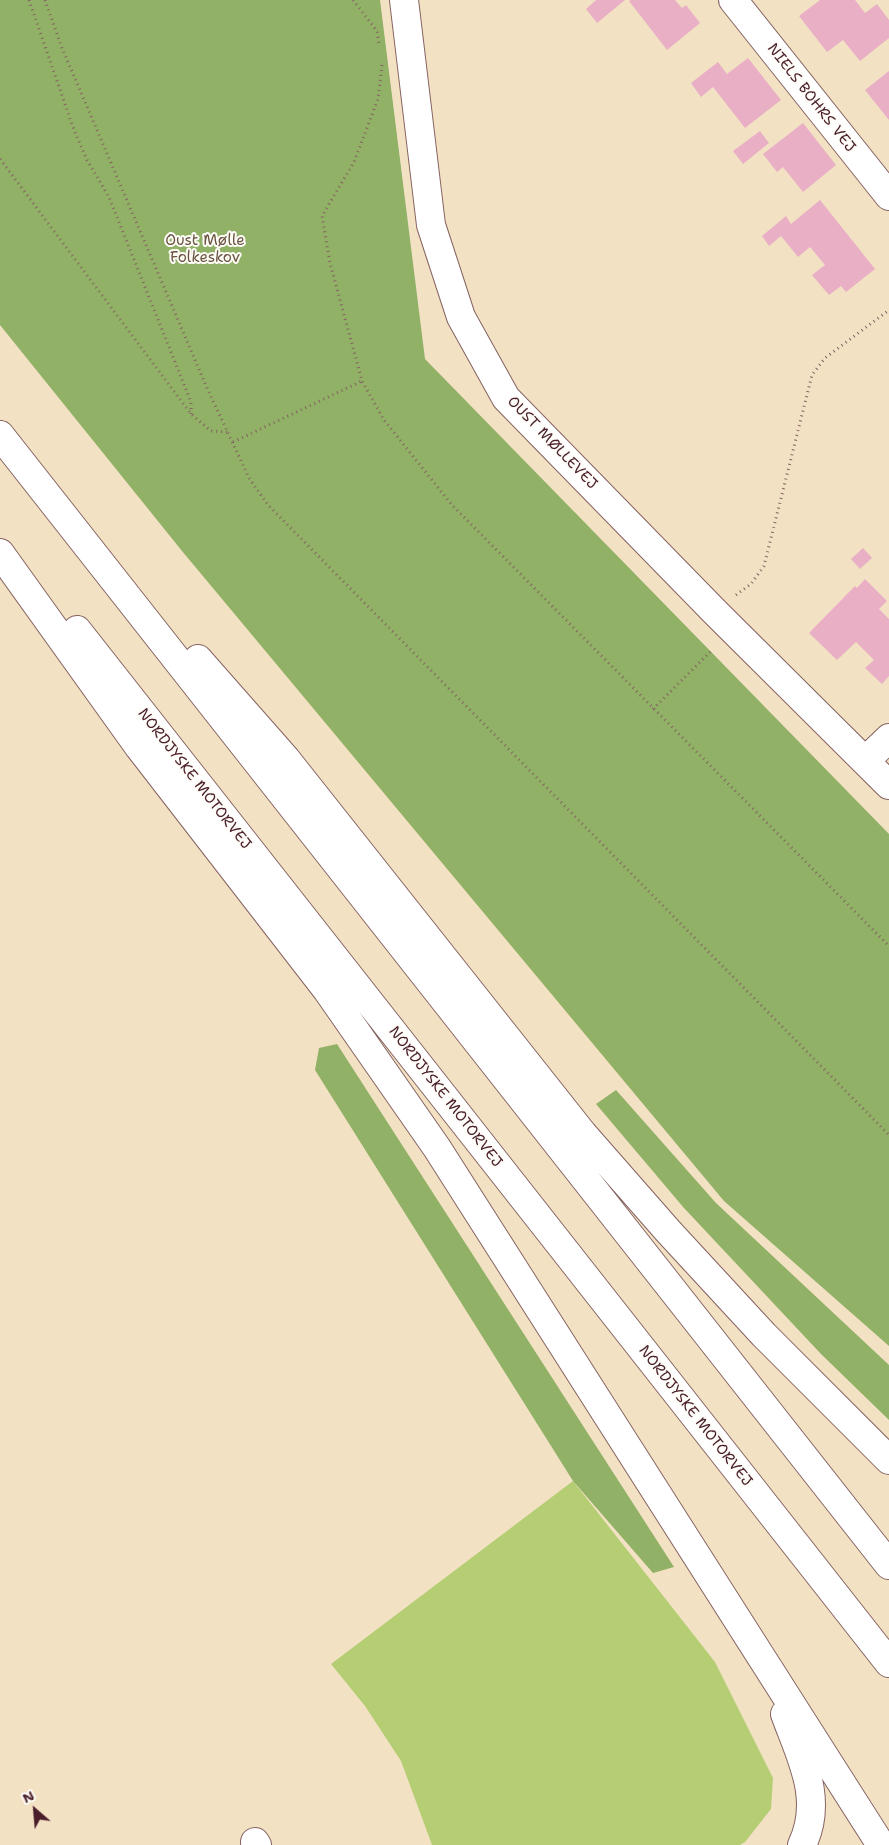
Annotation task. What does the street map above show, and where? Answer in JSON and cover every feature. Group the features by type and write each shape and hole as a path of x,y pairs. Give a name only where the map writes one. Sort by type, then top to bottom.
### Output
{"main road":[{"name":"OUST MØLLEVEJ","path":"404,0 430,225 461,317 506,398 724,621 889,785"},
{"name":"NIELS BOHRS VEJ","path":"733,0 889,196"},
{"path":"0,434 286,759 583,1134 668,1231 764,1335 889,1460"},
{"path":"0,434 889,1565"},
{"name":"NORDJYSKE MOTORVEJ","path":"0,532 889,1663"},
{"path":"0,553 139,747 321,982 373,1053 437,1148 881,1845"},
{"path":"865,761 889,738"},
{"path":"768,1666 811,1786 811,1814 802,1845"}],"path":[{"path":"29,0 74,130 87,160 109,197 192,402 191,414"},
{"path":"44,0 95,128 207,388 249,478 268,506 889,1135"},
{"path":"353,0 377,32 379,49"},
{"path":"381,58 382,67 378,99 354,162 322,216 330,263 362,382 384,420 452,505 889,946"},
{"path":"0,159 191,414 211,431 228,432"},
{"path":"653,709 724,621 764,566 812,375 825,358 889,310"},
{"path":"233,442 362,382"}],"green space":[{"name":"Oust Mølle Folkeskov","path":"0,0 380,0 425,359 889,834 889,1346 724,1201 182,551 0,325"},
{"path":"337,1044 674,1567 653,1573 573,1481 315,1070 319,1048"},
{"path":"616,1090 716,1203 889,1365 889,1420 821,1354 684,1208 596,1104"},
{"path":"573,1481 715,1662 773,1778 771,1809 745,1842 740,1845 432,1845 401,1761 365,1706 331,1664"}],"building":[{"path":"596,0 625,0 597,23 586,9"},
{"path":"675,0 682,8 686,5 700,23 667,50 629,1"},
{"path":"820,0 855,0 865,13 877,4 889,20 889,38 860,61 843,40 827,52 799,16"},
{"path":"748,58 781,100 745,128 713,87 701,97 691,83 718,62 727,74"},
{"path":"889,71 889,120 865,90"},
{"path":"803,123 836,165 803,192 783,167 777,172 763,154"},
{"path":"760,131 769,143 743,164 733,151"},
{"path":"820,200 875,269 846,292 841,286 829,295 812,275 825,265 810,247 798,257 781,236 769,246 762,236 786,216 791,224"},
{"path":"863,548 872,558 860,569 851,559"},
{"path":"865,579 887,601 879,609 889,619 889,676 882,684 865,668 874,660 856,642 837,660 809,633 855,586 857,588"}]}
